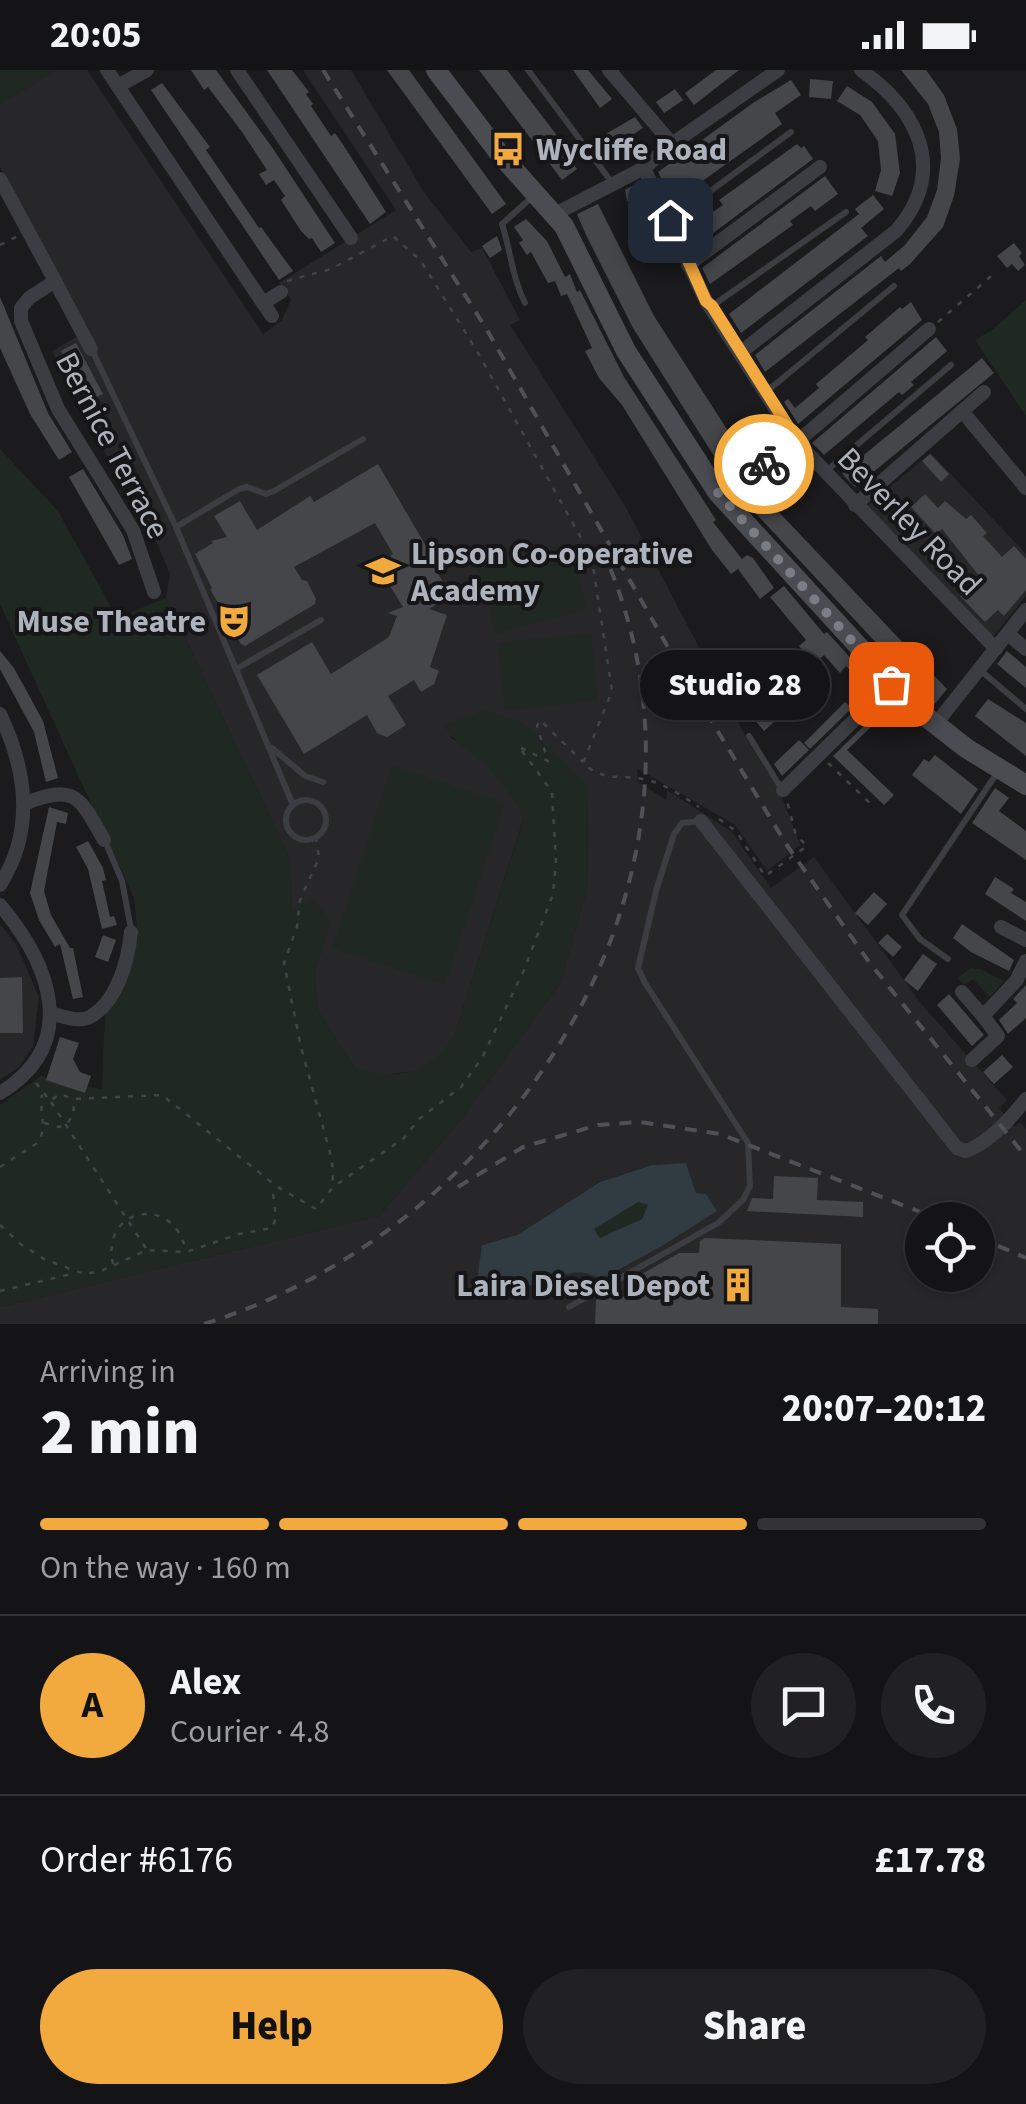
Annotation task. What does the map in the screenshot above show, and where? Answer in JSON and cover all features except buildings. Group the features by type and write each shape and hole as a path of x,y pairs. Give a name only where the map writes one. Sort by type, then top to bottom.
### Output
{"main road":[{"path":"436,70 576,245 626,351 718,493 891,684 935,725 1026,786"}],"street":[{"path":"108,70 267,310 281,292"},
{"path":"118,86 147,70"},
{"path":"237,70 351,238"},
{"path":"608,70 672,144"},
{"path":"555,214 644,168 778,70"},
{"path":"741,352 896,231 914,210 923,169 916,125 890,90 861,70"},
{"path":"688,265 820,167"},
{"name":"Beverley Road","path":"644,168 706,301 798,442 996,649"},
{"name":"Bernice Terrace","path":"0,180 91,349"},
{"name":"Bernice Terrace","path":"56,281 20,308 21,321 58,409 133,530 154,592"},
{"path":"798,442 929,329"},
{"path":"855,505 984,392"},
{"path":"962,411 1026,488"},
{"path":"935,725 1026,610"},
{"path":"1008,634 1026,649"},
{"path":"782,790 891,684"},
{"path":"0,714 26,803 20,842 12,867 0,886"},
{"path":"26,803 57,792 67,794 88,813 104,840"},
{"path":"703,816 957,1148 966,1152 974,1148 1011,1118 1026,1099"},
{"path":"0,905 25,934 39,963 50,1013 44,1044 29,1072 0,1094"},
{"path":"1001,927 1026,940"},
{"path":"50,1013 78,1020 90,1016 104,1003 120,977 131,932"},
{"path":"983,1016 1009,989 1026,961"},
{"path":"962,992 998,1036 972,1060"}],"lane":[{"path":"528,70 613,184"},
{"path":"670,220 790,132"},
{"path":"525,304 512,277 510,248 502,224 537,193"},
{"path":"712,306 846,212"},
{"path":"765,393 894,286"},
{"path":"91,349 176,527 293,805"},
{"path":"824,473 951,365"},
{"path":"176,527 239,489 247,487 266,494 363,438"},
{"path":"718,493 798,442"},
{"path":"238,668 322,620"},
{"path":"980,669 1026,709"},
{"path":"749,736 782,790"},
{"path":"271,748 305,776 323,782"},
{"path":"948,959 920,939 902,915 1000,768"},
{"path":"310,800 323,810 324,828 316,837 304,839 292,834 286,816 293,805 310,800"},
{"path":"569,1306 718,1223 743,1200 750,1186 748,1143 638,968 674,834 682,823 703,816"},
{"path":"104,840 122,881 131,932"}],"path":[{"path":"0,246 28,230"},
{"path":"281,292 279,284 298,275 331,269 392,236 421,261 477,350 594,566 612,691 583,762"},
{"path":"929,329 996,272"},
{"path":"50,1101 60,1094 73,1098 162,1096 271,1182 316,1209 333,1187 404,1138 419,1119 462,1087 482,1058 540,933 553,894 556,861 552,792 520,748 548,761 537,726 540,720 597,775 645,779 674,790 703,816"},
{"path":"820,756 875,808"},
{"path":"720,820 736,830 765,876 806,846 796,834 782,790"},
{"path":"316,837 319,858 300,900 297,927 284,963 301,1047 332,1160 333,1187"},
{"path":"29,1072 147,1250"},
{"path":"0,1167 39,1142 44,1123 40,1111 42,1093"},
{"path":"44,1123 58,1128 67,1124 74,1112 73,1098"},
{"path":"0,1291 101,1271 147,1250 186,1252 239,1234 272,1228 276,1218 271,1182"},
{"path":"114,1266 112,1239 127,1220 142,1213 169,1220 180,1232 186,1252"},
{"path":"0,1225 31,1252 76,1273"}],"shaded area":[{"path":"0,70 56,70 0,104"},
{"path":"56,70 87,70 263,334 282,320 291,299 279,283 396,210 303,70 351,70 424,192 471,252 482,248 520,320 510,325 624,504 747,739 780,792 800,845 767,871 735,825 638,769 637,781 666,800 667,790 732,832 771,888 814,857 923,1006 1007,1100 999,1108 1015,1127 1020,1122 1026,1129 1026,1324 0,1324 0,1307 379,1216 462,1118 561,982 588,884 587,785 449,736 483,761 511,793 524,817 454,1037 439,1058 414,1071 381,1075 355,1068 318,1011 314,974 330,923 292,911 289,857 166,598 170,574 142,508 96,439 52,351 89,330 0,167 0,104","holes":["686,1163 696,1193 589,1273 570,1271 547,1282 482,1245 517,1235 600,1182 652,1165"]},
{"path":"1026,300 1026,416 975,340"},
{"path":"0,449 58,511 117,618 166,598 289,857 292,910 310,899 324,909 330,924 314,974 318,1011 355,1068 385,1074 411,1071 433,1060 454,1037 524,818 491,770 452,737 444,725 485,710 524,723 587,785 588,884 561,982 462,1118 379,1216 0,1307 0,1105 41,1076 84,1093 87,1087 102,1089 105,1013 123,990 138,936 134,898 0,604"},
{"path":"931,453 1026,554 1026,596 991,639 867,506"},
{"path":"569,543 587,609 495,634 477,568"},
{"path":"591,633 598,700 505,711 497,643"},
{"path":"392,765 505,803 445,985 332,948"},
{"path":"0,924 16,944 39,997 33,1046 19,1067 0,1080"},
{"path":"970,968 1004,981 990,997 973,979 964,985 958,978"},
{"path":"686,1163 696,1193 706,1194 717,1211 601,1279 573,1273 533,1285 476,1288 482,1245 517,1235 600,1182 652,1165","holes":["638,1202 648,1205 642,1219 600,1238 594,1229"]},
{"path":"638,1202 649,1205 642,1219 601,1239 594,1229"}],"railway":[{"path":"323,70 487,330 685,677 786,844 869,962 1026,1157"},
{"path":"204,1324 314,1277 414,1210 500,1126 569,1028 618,920 643,805 642,687 610,568"},
{"path":"458,1187 523,1147 598,1125 640,1122 720,1134 905,1206"},
{"path":"995,1244 1026,1258"}],"way so far":[{"path":"764,464 718,493 891,684"}],"place":[{"name":"Wycliffe Road","path":"508,149"},
{"name":"Lipson Co-operative Academy","path":"383,571"},
{"name":"Muse Theatre","path":"234,621"},
{"name":"Studio 28","path":"891,684"},
{"name":"Laira Diesel Depot","path":"738,1285"}],"route":[{"path":"670,220 706,301 798,442 764,464"}]}
